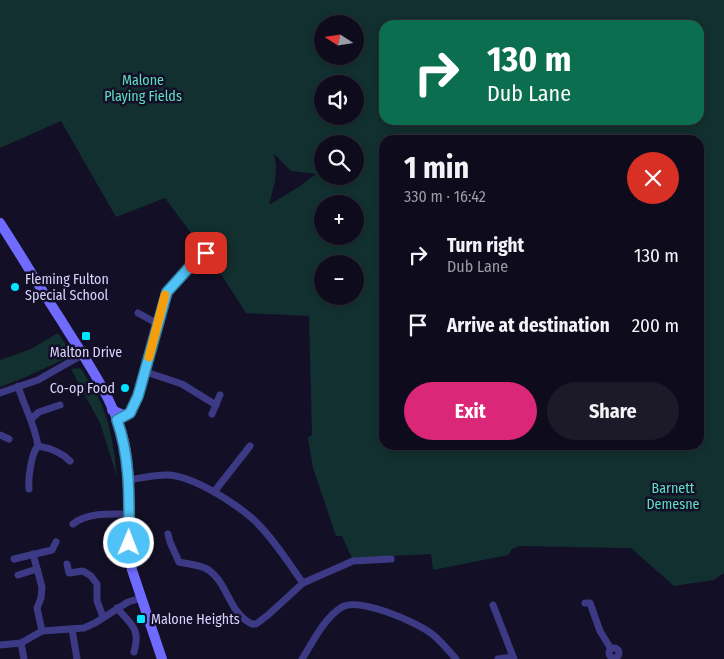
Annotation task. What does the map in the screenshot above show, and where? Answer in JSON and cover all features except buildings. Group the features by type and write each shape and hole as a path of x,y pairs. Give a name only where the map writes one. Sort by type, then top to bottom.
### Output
{"main road":[{"path":"0,223 82,354 112,410 122,418 122,434 129,480 130,556 162,659"}],"street":[{"path":"122,418 133,408 146,372 167,292 194,262 206,253"},
{"path":"138,313 158,324"},
{"path":"0,393 38,380 82,354"},
{"path":"146,372 182,384 216,405"},
{"path":"18,386 25,408 31,419 38,446"},
{"path":"212,414 220,395"},
{"path":"31,419 38,412 60,405"},
{"path":"0,436 9,439"},
{"path":"38,446 64,455 70,461"},
{"path":"29,489 28,479 31,472 34,450 38,446"},
{"path":"214,492 250,446"},
{"path":"129,480 168,475 180,477 214,492 254,520 277,547 303,583"},
{"path":"73,524 78,519 103,515 129,514"},
{"path":"168,534 179,562 200,566 212,573 221,583 236,610 248,623 256,624 303,583 353,560 391,559"},
{"path":"14,559 52,550 56,542"},
{"path":"33,554 42,588 37,608 42,631"},
{"path":"67,564 69,574 83,572 91,576 97,584 96,601 103,617"},
{"path":"18,575 37,569"},
{"path":"0,645 20,643 42,631 84,628 128,602 142,598"},
{"path":"585,603 590,603 600,631 611,649 610,656 617,658"},
{"path":"493,605 514,658 498,659"},
{"path":"302,659 335,613 344,606 358,606 389,612 418,625 443,643 456,659"},
{"path":"117,608 133,624 136,630 137,636 134,652"},
{"path":"72,629 76,659"},
{"path":"20,643 24,659"}],"green space":[{"name":"Malone Playing Fields","path":"0,0 724,0 724,573 714,580 674,586 631,548 520,546 512,549 508,555 433,570 431,554 352,558 342,536 336,536 313,468 308,438 312,435 309,316 246,313 217,268 165,198 116,217 61,121 0,148"},
{"path":"58,333 67,348 67,358 0,387 0,360 31,349"},
{"path":"79,368 95,390 106,416 113,446 117,477 100,423 71,369"}],"slow traffic":[{"path":"149,357 165,295"}],"place":[{"name":"Fleming Fulton Special School","path":"15,287"},
{"name":"Malton Drive","path":"86,336"},
{"name":"Co-op Food","path":"125,388"},
{"name":"Malone Heights","path":"141,619"}],"route":[{"path":"129,543 130,499 127,457 117,420 130,413 138,396 146,372 164,297 194,262 206,253"}],"park label":[{"name":"Barnett Demesne","path":"673,496"}]}
